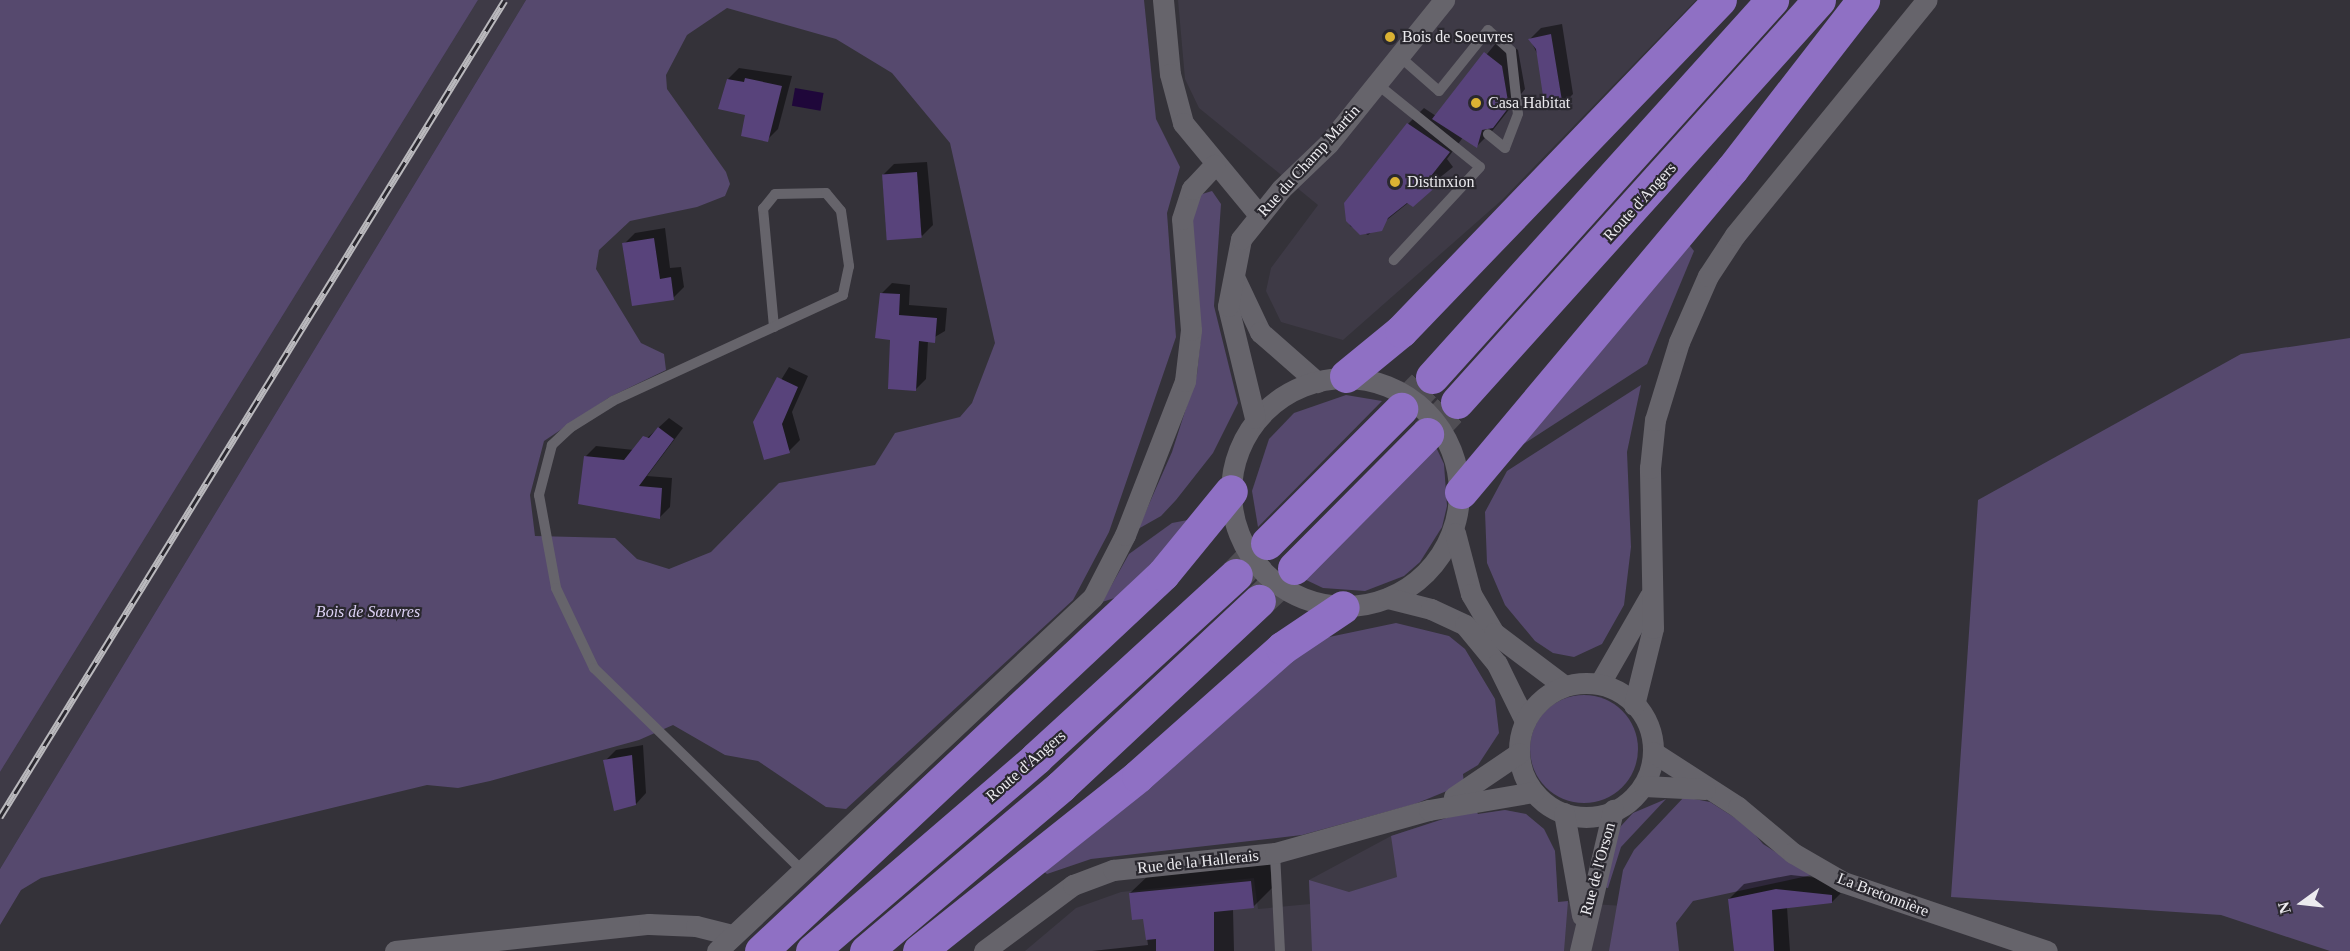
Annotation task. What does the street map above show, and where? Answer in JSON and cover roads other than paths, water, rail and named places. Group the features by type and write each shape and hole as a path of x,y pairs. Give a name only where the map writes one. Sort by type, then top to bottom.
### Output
{"highway":[{"path":"1332,379 1401,331 1720,0"},
{"path":"1432,377 1772,0"},
{"name":"Route d'Angers","path":"1457,402 1819,0"},
{"path":"1461,492 1732,169 1863,0"},
{"path":"1267,543 1401,409"},
{"path":"1293,568 1427,434"},
{"path":"761,951 1162,574 1231,491"},
{"name":"Route d'Angers","path":"812,951 1036,759 1236,575"},
{"path":"866,951 1061,786 1259,601"},
{"path":"920,951 1138,776 1282,648 1343,607"}],"street":[{"path":"1163,0 1175,103 1214,165 1259,214"},
{"name":"Rue du Champ Martin","path":"1255,418 1230,315 1233,273 1241,239 1259,214 1377,84 1444,0"},
{"path":"1634,705 1653,628 1650,468 1655,420 1679,342 1708,276 1735,235 1927,0"},
{"path":"717,951 1070,622 1106,576 1185,381 1191,330 1182,219 1192,189 1214,165"},
{"path":"1233,273 1260,332 1332,379"},
{"path":"1455,533 1427,573 1388,598 1343,607 1304,598 1271,580 1244,542 1231,491 1241,443 1255,418 1279,398 1332,379 1374,382 1426,412 1455,458 1461,492 1455,533 1471,594 1494,633 1563,685 1600,683 1634,705 1651,734 1653,752 1644,786 1613,810 1564,813 1547,806 1533,792 1519,753 1525,721 1563,685"},
{"path":"1600,683 1654,587"},
{"path":"1388,598 1431,609 1465,625 1497,664 1525,721"},
{"name":"La Bretonnière","path":"1653,752 1843,882 2047,951"},
{"name":"Rue de la Hallerais","path":"1429,810 1492,776 1519,753"},
{"path":"1644,786 1706,789"},
{"name":"Rue de la Hallerais","path":"984,951 1065,890 1113,870 1275,853 1429,810 1533,792"},
{"name":"Rue de l'Orson","path":"1581,951 1583,928 1613,810"},
{"name":"Rue de l'Orson","path":"1564,813 1575,850 1583,928"},
{"path":"395,951 649,924 696,926 733,935"}],"lane":[{"path":"1439,91 1488,30 1511,51 1518,114 1505,148 1488,134"},
{"path":"1399,56 1446,100"},
{"path":"1377,84 1480,167 1394,260"},
{"path":"774,327 763,209 775,194 826,193 841,211 848,286 833,304 774,327 613,401 570,428 552,445 542,465 540,495 556,588 594,668 802,870"},
{"path":"1275,853 1280,951"}],"tunnel":[{"path":"1401,409 1432,377"},
{"path":"1427,434 1457,402"},
{"path":"1236,575 1267,543"},
{"path":"1259,601 1294,568"}],"railway":[{"path":"0,817 505,0"}],"place":[{"name":"Bois de Soeuvres","path":"1390,37"},
{"name":"Casa Habitat","path":"1476,103"},
{"name":"Distinxion","path":"1395,182"}],"park label":[{"name":"Bois de Sœuvres","path":"368,612"}]}
